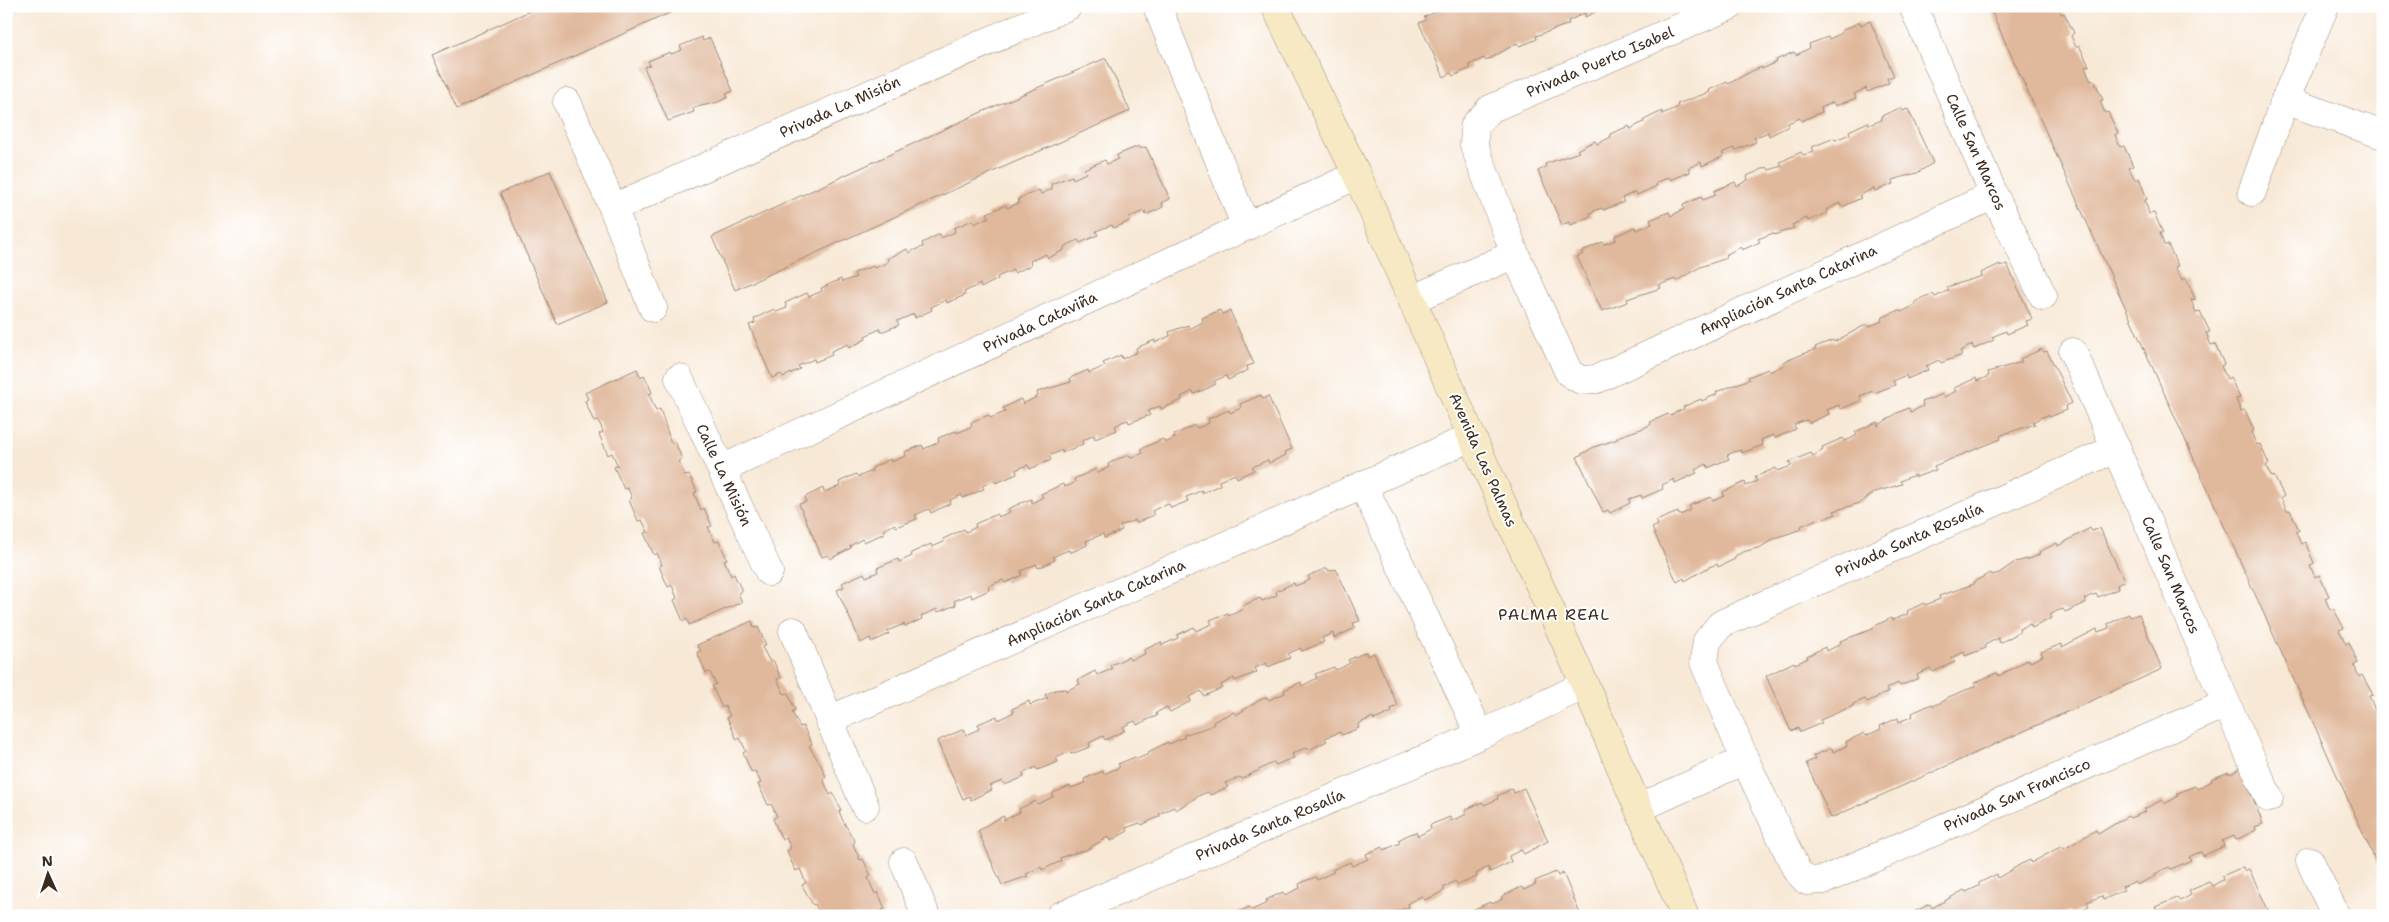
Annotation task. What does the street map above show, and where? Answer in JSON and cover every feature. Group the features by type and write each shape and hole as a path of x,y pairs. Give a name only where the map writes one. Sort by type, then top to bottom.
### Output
{"main road":[{"name":"Avenida Las Palmas","path":"1275,6 1357,175 1413,299 1472,438 1585,685 1685,916"}],"street":[{"name":"Privada La Misión","path":"613,208 1068,6"},
{"path":"1157,6 1246,227"},
{"name":"Privada Puerto Isabel","path":"1515,254 1474,145 1475,124 1490,109 1730,6"},
{"name":"Calle San Marcos","path":"1913,6 1994,195 2043,296"},
{"path":"2252,192 2285,100 2325,6"},
{"path":"2285,100 2383,135"},
{"path":"567,102 613,208 653,308"},
{"name":"Privada Cataviña","path":"722,469 1357,175"},
{"name":"Ampliación Santa Catarina","path":"1515,254 1569,372 1581,380 1597,378 1994,195"},
{"path":"1413,299 1515,254"},
{"name":"Calle San Marcos","path":"2073,352 2117,448 2226,704 2270,798"},
{"name":"Calle La Misión","path":"679,378 769,572"},
{"name":"Ampliación Santa Catarina","path":"829,720 1472,438"},
{"name":"Privada Santa Rosalía","path":"1745,760 1704,662 1707,641 1721,624 2117,448"},
{"path":"1363,485 1480,735"},
{"path":"792,632 865,806"},
{"name":"Privada Santa Rosalía","path":"1060,916 1480,735 1585,685"},
{"name":"Privada San Francisco","path":"1745,760 1797,870 1807,881 1824,880 2226,704"},
{"path":"1639,808 1745,760"},
{"path":"2310,861 2336,916"},
{"path":"904,862 926,916"}],"building":[{"path":"541,6 685,6 457,109 432,55"},
{"path":"1456,6 1602,6 1604,8 1585,17 1585,13 1568,21 1569,24 1536,36 1537,39 1519,46 1517,43 1486,61 1484,58 1469,65 1471,68 1453,76 1451,73 1444,77 1419,23 1426,20 1424,17 1445,8 1446,10"},
{"path":"1989,6 2057,6 2061,14 2064,13 2074,33 2071,36 2076,47 2079,45 2089,66 2085,67 2088,75 2091,81 2094,80 2103,100 2100,101 2105,113 2108,112 2118,133 2115,135 2120,147 2124,146 2133,166 2129,168 2135,180 2139,178 2147,199 2145,200 2149,214 2154,213 2163,233 2160,233 2164,245 2168,245 2178,266 2175,267 2182,280 2186,278 2195,299 2191,300 2196,312 2200,311 2210,332 2206,333 2211,345 2215,344 2224,364 2221,366 2227,379 2230,377 2240,398 2236,399 2241,411 2245,410 2254,430 2251,432 2257,445 2260,444 2269,464 2266,466 2268,471 2272,477 2274,476 2284,496 2281,498 2287,511 2290,510 2299,530 2296,532 2301,544 2305,542 2314,563 2310,566 2315,577 2319,575 2329,596 2325,598 2330,610 2333,608 2344,628 2339,630 2346,644 2349,642 2358,663 2354,665 2359,677 2362,675 2373,695 2369,696 2375,710 2380,709 2383,716 2383,877"},
{"path":"1870,21 1894,76 1887,78 1889,83 1867,92 1866,88 1854,94 1856,98 1835,106 1833,102 1821,108 1822,112 1801,121 1800,118 1788,123 1789,126 1769,136 1768,132 1754,138 1756,142 1735,150 1734,148 1728,150 1722,153 1724,156 1702,166 1701,162 1688,168 1690,172 1671,180 1669,177 1656,183 1657,186 1637,195 1635,192 1622,198 1624,202 1603,210 1602,208 1596,210 1590,213 1591,216 1571,225 1569,222 1562,225 1538,171 1546,167 1545,164 1579,152 1577,150 1595,141 1597,144 1611,137 1610,134 1629,126 1630,129 1662,111 1662,114 1678,107 1677,104 1710,92 1709,90 1727,82 1728,84 1762,67 1762,69 1794,52 1796,55 1810,48 1809,44 1828,37 1829,39 1860,22 1861,25"},
{"path":"702,37 703,41 710,38 733,91 726,94 728,97 718,102 693,108 694,112 668,121 644,67 650,65 648,61 670,52 671,54 682,50 680,46"},
{"path":"1106,58 1130,111 735,290 712,237 975,115"},
{"path":"1900,108 1902,111 1908,109 1933,163 1917,173 1892,180 1893,184 1875,191 1874,188 1859,196 1861,198 1842,207 1840,203 1826,210 1827,213 1808,221 1807,218 1800,221 1792,225 1794,228 1758,239 1760,242 1742,250 1741,247 1725,255 1727,258 1700,267 1676,281 1675,279 1659,285 1661,288 1627,299 1628,302 1602,311 1577,257 1583,254 1581,252 1602,242 1604,244 1616,240 1615,236 1635,227 1636,230 1652,224 1650,220 1669,212 1671,216 1684,209 1683,205 1701,197 1703,200 1716,195 1714,191 1735,182 1737,186 1748,180 1747,176 1767,167 1769,170 1782,166 1780,162 1801,152 1803,155 1814,151 1812,147 1850,134 1849,131 1868,122 1869,125 1882,120 1881,116"},
{"path":"1139,146 1139,149 1146,147 1170,199 1162,203 1163,207 1146,215 1145,211 1129,217 1130,221 1114,228 1112,225 1096,231 1098,235 1080,243 1078,240 1048,258 1046,254 1030,261 1031,265 1023,269 1014,273 1013,270 997,277 998,279 981,288 980,284 964,292 965,295 947,303 946,300 931,307 932,310 915,318 914,314 897,321 899,325 881,332 880,329 865,336 866,339 849,348 848,344 831,351 832,355 815,362 814,359 798,366 800,369 783,377 781,374 772,378 749,325 755,323 754,319 774,309 776,312 787,308 785,303 807,293 809,297 822,291 821,288 841,279 842,282 856,277 854,273 873,266 874,268 882,265 888,262 887,259 907,249 909,253 923,247 922,243 940,234 941,238 955,232 954,228 973,220 974,224 989,217 987,213 1006,205 1007,208 1019,203 1018,199 1039,190 1041,194 1052,189 1051,184 1072,176 1073,179 1086,173 1084,169 1105,160 1107,164 1118,159 1117,155"},
{"path":"550,171 608,302 557,324 500,193"},
{"path":"2000,264 2000,267 2007,264 2032,319 2026,321 2028,325 2007,334 2006,331 1992,337 1994,340 1974,349 1972,345 1960,351 1962,355 1941,363 1939,360 1926,366 1928,370 1907,379 1906,375 1893,381 1895,385 1860,396 1862,400 1841,409 1839,405 1827,410 1829,414 1809,423 1807,420 1794,425 1796,429 1775,438 1773,435 1761,440 1763,445 1742,453 1741,450 1734,452 1727,455 1729,459 1708,468 1707,464 1695,470 1697,473 1675,483 1674,479 1662,485 1663,489 1642,498 1641,495 1629,499 1630,503 1610,513 1608,510 1603,512 1577,457 1594,447 1644,428 1651,424 1650,422 1668,414 1670,416 1684,409 1683,407 1701,399 1702,401 1717,394 1716,392 1750,379 1748,377 1768,369 1769,372 1784,365 1783,362 1816,349 1815,347 1833,340 1834,342 1867,324 1868,327 1882,321 1881,318 1916,305 1915,302 1924,297 1933,294 1935,297 1949,290 1947,287 1982,276 1981,273"},
{"path":"1220,310 1222,314 1230,311 1254,364 1247,366 1248,370 1228,380 1226,376 1214,381 1216,384 1194,394 1193,391 1181,397 1182,400 1161,409 1160,406 1148,411 1150,415 1129,423 1128,420 1122,422 1115,426 1117,430 1095,439 1094,435 1082,441 1083,444 1049,456 1051,460 1030,469 1028,465 1020,468 1016,470 1017,474 996,483 995,480 982,486 984,489 963,498 962,495 950,500 951,503 931,513 929,509 915,515 917,519 896,527 895,524 883,530 885,533 864,542 862,539 850,546 851,548 830,559 828,555 822,557 799,504 806,502 805,497 823,488 824,492 840,486 839,482 856,474 858,477 872,471 872,468 890,459 891,462 906,456 905,452 922,445 924,449 939,442 938,438 956,431 957,433 972,426 971,422 989,415 990,418 1005,412 1003,408 1021,399 1023,404 1038,396 1037,392 1071,382 1070,378 1088,370 1089,373 1105,366 1103,363 1121,355 1122,359 1137,352 1136,348 1155,340 1155,343 1170,336 1169,332 1188,325 1189,329 1203,322 1202,318"},
{"path":"2042,349 2044,352 2047,351 2072,403 2066,406 2067,410 2049,417 2048,415 2040,418 2033,422 2035,424 2007,433 2000,436 2001,439 1934,466 1936,470 1900,481 1902,484 1875,492 1860,503 1834,511 1836,514 1818,521 1817,519 1801,526 1802,529 1775,538 1761,547 1743,552 1735,556 1735,559 1718,567 1717,564 1685,581 1684,578 1677,582 1652,528 1658,525 1656,521 1678,512 1679,515 1685,513 1691,510 1689,506 1711,497 1713,501 1724,496 1723,492 1745,482 1746,486 1757,481 1755,477 1776,468 1778,471 1791,466 1789,462 1811,453 1813,456 1823,450 1822,447 1843,438 1845,441 1850,439 1857,435 1855,432 1877,422 1878,426 1897,413 1909,408 1911,412 1923,406 1922,402 1943,394 1944,397 1956,391 1954,388 1976,378 1977,381 1989,376 1988,372 2022,362 2020,359"},
{"path":"637,369 641,378 644,375 649,385 652,393 649,394 656,411 660,409 671,443 675,442 682,459 678,461 685,476 689,475 697,492 694,493 701,510 704,508 712,526 708,527 715,542 719,541 727,559 724,560 731,576 734,574 742,591 738,593 742,602 689,625 687,619 683,621 674,600 677,598 672,585 668,587 659,566 662,565 657,553 654,555 644,533 648,532 642,520 638,521 629,500 632,498 630,493 627,488 624,489 614,467 618,466 612,453 608,455 599,434 603,432 601,426 598,421 594,422 585,401 588,399 585,393"},
{"path":"1261,395 1263,399 1268,396 1292,449 1285,452 1286,455 1269,463 1268,460 1252,467 1254,470 1237,478 1235,474 1219,481 1220,485 1202,493 1202,490 1186,497 1188,501 1171,508 1169,504 1160,507 1152,511 1154,515 1136,523 1135,520 1120,526 1122,530 1104,538 1103,534 1086,541 1087,545 1070,553 1069,550 1061,553 1053,557 1055,560 1038,568 1036,564 1021,571 1022,575 1005,583 1003,580 995,583 988,587 989,590 972,598 971,594 954,601 956,605 938,612 937,609 921,616 922,619 905,627 904,624 887,631 889,634 872,642 870,638 861,643 837,590 844,587 842,583 864,573 866,577 878,572 877,568 898,559 899,562 912,556 911,553 931,544 932,547 944,542 943,539 964,529 966,532 976,527 975,524 997,514 998,517 1010,512 1008,509 1031,499 1032,503 1043,497 1041,494 1063,484 1064,487 1070,485 1075,482 1074,479 1096,469 1097,473 1109,467 1108,464 1118,459 1143,453 1141,449 1163,439 1165,443 1175,438 1174,435 1195,425 1197,428 1203,426 1209,423 1208,419 1229,410 1230,413 1241,408 1240,404"},
{"path":"2090,528 2092,531 2100,528 2124,581 2117,585 2118,589 2098,597 2096,594 2090,596 2084,599 2086,603 2065,612 2063,609 2057,611 2050,615 2052,618 2032,628 2030,624 2019,629 2020,632 2000,643 1998,638 1985,645 1986,648 1965,656 1964,652 1952,658 1955,662 1933,672 1930,668 1917,675 1919,678 1900,686 1898,683 1886,689 1888,692 1867,702 1865,699 1820,720 1822,723 1800,732 1798,728 1791,731 1766,676 1794,662 1795,664 1802,661 1808,658 1807,656 1825,647 1826,651 1835,647 1841,643 1840,641 1873,629 1873,627 1891,618 1892,620 1908,614 1907,611 1924,603 1925,605 1940,599 1939,596 1974,584 1973,582 1991,573 1992,575 1999,573 2015,562 2032,558 2040,554 2039,552 2057,543 2058,546"},
{"path":"1327,568 1329,571 1336,569 1360,621 1353,623 1355,628 1334,638 1333,633 1322,638 1324,642 1302,651 1300,648 1288,654 1290,658 1268,667 1266,663 1255,668 1257,672 1235,681 1234,678 1221,685 1222,688 1204,696 1201,691 1189,697 1191,701 1170,712 1167,707 1156,713 1157,716 1137,725 1135,721 1130,723 1123,727 1124,731 1105,740 1103,736 1089,743 1090,747 1071,754 1069,752 1056,758 1058,762 1037,770 1036,767 1023,773 1024,777 1005,785 1002,781 990,786 992,790 971,800 970,796 963,799 937,741 964,729 966,735 979,729 978,724 997,716 998,720 1014,712 1012,709 1029,701 1030,705 1048,698 1045,695 1055,690 1066,689 1066,691 1080,684 1078,680 1095,671 1097,675 1112,669 1110,665 1128,657 1130,660 1145,654 1144,650 1161,642 1162,645 1178,638 1177,635 1194,627 1196,631 1212,624 1210,620 1228,613 1229,616 1243,609 1242,606 1260,598 1262,601 1277,595 1276,591 1294,583 1295,586 1310,580 1308,576"},
{"path":"2129,614 2130,617 2139,614 2162,669 1831,818 1806,763 1815,759 1813,756 1832,748 1833,752 1847,746 1846,742 1864,733 1866,736 1881,729 1880,726 1898,718 1899,722 1913,716 1912,713 1932,704 1933,706 1946,700 1946,698 1976,686 1974,683 1987,677 1997,673 1999,676 2029,659 2030,662 2043,656 2041,652 2062,644 2062,647 2097,629 2098,632 2109,628 2108,624"},
{"path":"752,621 754,628 758,627 766,645 762,647 770,662 773,660 781,678 777,679 784,694 788,693 795,710 792,712 800,727 803,726 812,744 809,746 822,767 826,777 823,779 830,795 833,793 841,810 839,811 842,819 855,842 853,844 860,860 863,859 871,876 868,878 875,894 878,892 885,909 882,910 884,916 821,916 802,885 806,883 800,869 796,871 792,863 787,851 791,848 786,838 782,840 773,819 777,816 771,804 768,805 758,784 761,783 755,771 752,773 743,753 746,751 740,738 737,740 727,717 730,716 725,706 722,708 712,686 716,684 710,672 706,673 697,652 701,651 697,645"},
{"path":"1366,652 1367,656 1374,653 1398,706 1391,709 1392,712 1374,720 1373,717 1358,724 1359,728 1342,735 1340,732 1325,738 1327,741 1309,750 1307,747 1292,754 1294,758 1276,765 1274,762 1242,779 1240,777 1225,783 1228,787 1210,795 1208,792 1200,795 1176,810 1174,807 1142,825 1140,823 1126,828 1128,831 1110,841 1108,837 1086,850 1060,858 1061,861 1042,870 1041,867 1026,874 1028,876 1002,885 978,831 993,821 1004,816 1004,820 1020,812 1019,809 1035,801 1038,804 1053,797 1053,793 1070,786 1071,788 1085,783 1084,779 1103,771 1104,774 1120,767 1118,764 1149,754 1148,752 1168,742 1169,744 1185,737 1183,735 1209,727 1214,724 1213,722 1225,716 1234,712 1236,715 1258,701 1267,697 1269,700 1285,693 1284,690 1301,682 1302,686 1317,678 1315,674 1334,667 1336,670 1341,668 1350,663 1348,660"},
{"path":"2241,768 2263,824 2255,827 2256,830 2236,840 2234,836 2222,841 2224,846 2203,856 2201,852 2195,854 2189,857 2191,860 2171,869 2169,867 2162,870 2155,874 2156,876 2136,885 2134,882 2122,887 2124,890 2103,900 2102,896 2087,902 2089,906 2071,915 2069,911 2059,916 1913,916 1912,913 1930,904 1932,908 1964,890 1966,892 1979,886 1979,883 1997,874 1998,878 2030,860 2031,863 2062,846 2064,849 2096,830 2098,834 2128,816 2130,818 2138,815 2146,811 2144,809 2162,800 2164,804 2178,796 2178,793 2195,786 2197,789 2212,781 2211,779 2229,772 2230,774"},
{"path":"1524,788 1548,841 1524,854 1521,850 1509,856 1511,862 1490,872 1488,867 1476,874 1477,877 1458,885 1455,881 1443,888 1445,890 1434,896 1424,900 1422,896 1408,903 1409,907 1383,916 1233,916 1232,914 1249,907 1252,910 1267,903 1266,900 1283,892 1285,895 1300,888 1299,884 1308,880 1316,877 1317,880 1334,872 1332,870 1350,862 1352,866 1368,859 1366,854 1382,847 1384,850 1400,843 1398,840 1408,835 1416,832 1418,836 1431,829 1430,825 1450,817 1451,821 1467,814 1465,810 1482,802 1484,805 1498,799 1497,796 1512,789 1514,793"},
{"path":"2243,867 2244,871 2249,869 2271,916 2135,916 2146,911 2147,914 2157,910 2155,907 2177,898 2180,901 2191,895 2189,891 2209,882 2212,886 2223,880 2222,876"},
{"path":"1556,872 1558,876 1563,873 1581,916 1470,916 1468,912 1490,902 1491,904 1497,902 1502,899 1502,896 1522,887 1524,890 1536,884 1535,881"}],"district":[{"name":"PALMA REAL","path":"1554,614"}]}
